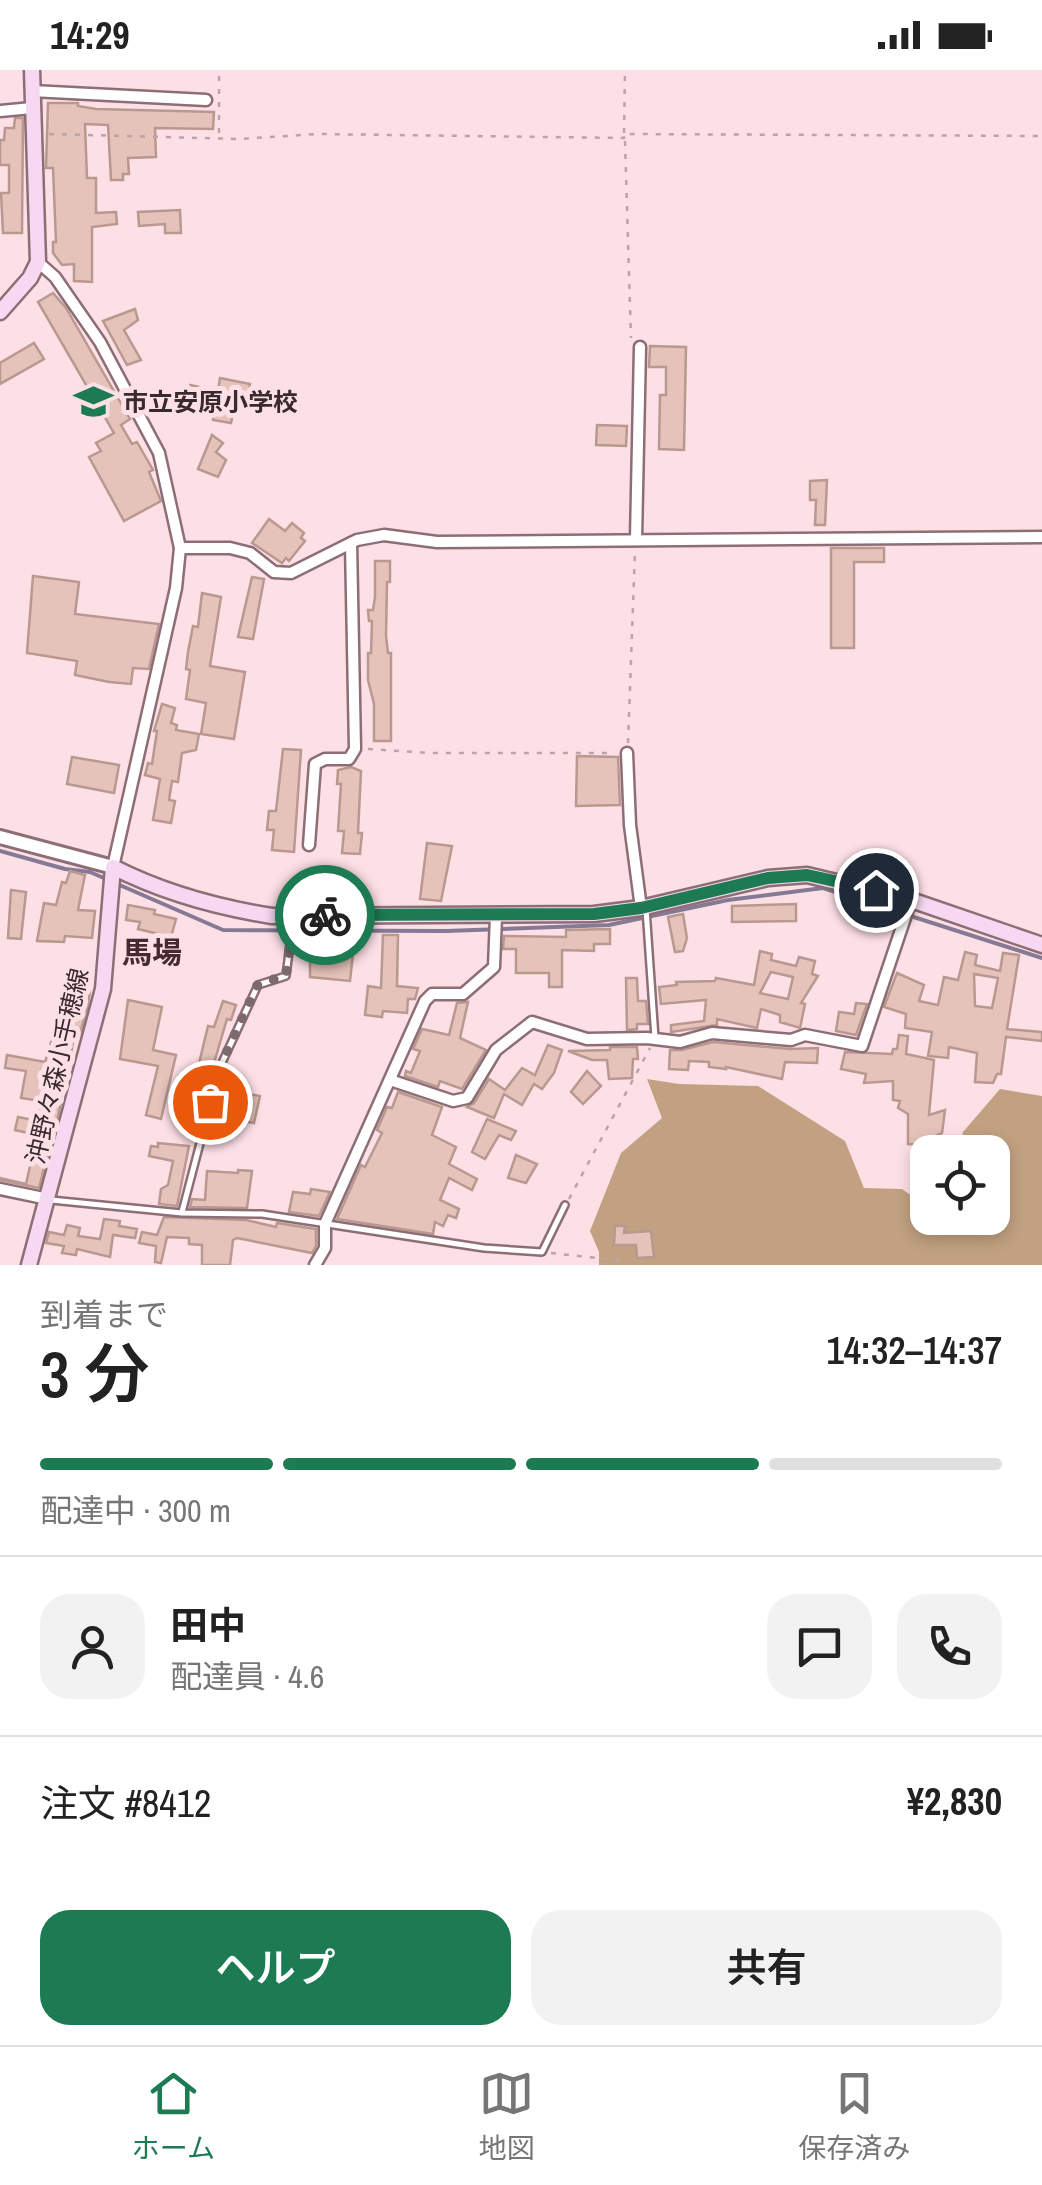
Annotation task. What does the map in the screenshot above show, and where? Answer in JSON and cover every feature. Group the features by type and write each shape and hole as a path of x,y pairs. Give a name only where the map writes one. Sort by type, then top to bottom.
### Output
{"main road":[{"path":"0,312 30,278 38,262 32,70"},
{"path":"113,868 151,886 222,908 272,916 594,914 643,907 768,878 807,875 911,900 1042,945"},
{"name":"沖野々森小手穂線","path":"29,1265 102,989 113,868"}],"street":[{"path":"32,91 206,100"},
{"path":"0,111 32,108"},
{"path":"0,837 113,868 176,588 180,548 159,453 100,342 55,277 38,262"},
{"path":"636,540 640,347"},
{"path":"180,548 230,548 250,553 274,572 292,573 351,544 384,535 437,542 1042,537"},
{"path":"309,846 315,764 349,759 354,748 351,544"},
{"path":"627,753 630,824 643,907"},
{"path":"390,1080 454,1101 467,1098 496,1050 532,1022 587,1039 655,1038 680,1042 712,1033 792,1040 804,1035 862,1046 911,900"},
{"path":"315,1265 326,1248 325,1224 424,1000 432,994 463,994 494,967 496,916"},
{"path":"0,1189 48,1199"}],"lane":[{"path":"643,907 655,1038"},
{"path":"182,1213 220,1067 258,984 286,976 294,916"},
{"path":"48,1199 182,1213 262,1214 484,1248 542,1252 565,1205"}],"path":[{"path":"219,70 219,136"},
{"path":"625,70 631,338 640,347"},
{"path":"34,133 219,136 239,140 318,134 1042,136"},
{"path":"354,748 430,753 627,753 636,540"},
{"path":"565,1205 655,1038"},
{"path":"542,1252 624,1261"}],"shaded area":[{"path":"647,1079 758,1086 845,1141 864,1188 902,1189 910,1195 910,1235 1010,1235 1010,1135 962,1135 963,1132 1000,1089 1042,1096 1042,1265 599,1265 599,1252 590,1231 621,1153 662,1118"}],"building":[{"path":"48,103 78,103 96,109 214,112 213,129 155,128 156,157 128,158 129,174 123,174 123,180 111,180 108,125 85,124 87,178 96,178 96,213 116,212 117,224 92,227 92,282 74,281 74,264 62,265 53,253 53,168 46,168"},
{"path":"15,118 23,118 22,233 3,233 1,193 9,193 9,165 0,165 0,140 4,140 5,128 14,128"},
{"path":"180,210 181,233 165,233 165,224 139,226 138,212"},
{"path":"53,293 66,308 130,419 121,425 132,444 137,442 153,470 149,472 161,501 124,521 89,457 101,451 96,443 114,433 38,302"},
{"path":"135,309 138,320 124,330 141,360 127,365 103,321"},
{"path":"34,343 44,359 0,384 0,363"},
{"path":"650,346 686,347 684,450 659,449 660,395 666,395 666,367 649,367"},
{"path":"220,378 250,384 248,396 237,394 231,423 213,420 214,403 187,398 190,385 218,391"},
{"path":"597,425 627,426 626,446 596,445"},
{"path":"212,435 223,443 216,452 226,460 218,477 198,469"},
{"path":"827,480 825,525 815,525 816,500 810,500 810,481"},
{"path":"269,519 285,531 292,523 304,533 301,538 305,541 289,561 286,558 282,563 252,543"},
{"path":"831,548 884,548 884,562 854,562 854,648 831,648"},
{"path":"375,561 390,561 386,636 391,653 391,741 374,741 374,704 368,680 372,621 368,610 373,610 375,597"},
{"path":"33,576 79,582 75,614 159,624 149,669 133,668 131,684 109,682 75,675 77,661 27,653"},
{"path":"252,577 264,579 253,639 238,637"},
{"path":"202,593 221,597 210,666 245,672 234,739 201,734 206,703 186,699 188,652 193,626 198,627"},
{"path":"162,704 175,708 171,723 177,725 176,730 199,734 196,750 182,753 178,782 172,781 169,800 175,801 171,823 153,820 160,779 145,775 148,763 152,764 154,731"},
{"path":"283,749 301,750 294,852 272,850 274,830 267,830 269,811 276,811"},
{"path":"577,756 618,757 620,805 576,806"},
{"path":"72,757 119,765 114,793 67,784"},
{"path":"351,767 361,771 360,854 342,853 344,831 338,831 338,770"},
{"path":"427,843 452,846 441,901 420,899"},
{"path":"70,871 85,875 78,910 95,911 92,938 65,936 64,942 37,941 44,903 56,905 62,882 66,883"},
{"path":"11,890 26,892 21,939 8,938"},
{"path":"796,904 796,921 732,922 732,906"},
{"path":"128,905 176,919 171,937 138,929 140,922 126,920"},
{"path":"683,914 687,938 683,951 675,952 668,917"},
{"path":"610,929 610,944 594,944 594,951 562,950 562,987 549,987 549,973 516,973 516,949 503,949 504,936 566,937 566,930"},
{"path":"310,934 355,936 350,981 310,977"},
{"path":"383,935 398,935 397,986 418,988 415,999 408,999 407,1013 383,1011 382,1017 365,1015 368,986 381,988"},
{"path":"760,951 772,954 771,960 796,966 799,957 815,961 812,974 818,976 801,1003 805,1004 800,1028 780,1022 780,1015 761,1009 757,1028 717,1019 717,1025 671,1032 671,1025 704,1021 706,1000 661,1004 659,987 716,978 754,985","holes":["771,972 793,977 788,999 760,993"]},
{"path":"965,952 977,955 975,965 1000,971 1003,953 1019,955 1007,1029 1042,1032 1042,1041 1006,1037 1001,1074 993,1083 975,1082 977,1053 949,1047 948,1058 928,1056 932,1032 905,1028 906,1014 884,1007 897,973 924,985 919,1001 938,1005 944,977 958,980","holes":["974,974 998,978 992,1008 975,1006"]},
{"path":"626,978 637,978 638,1001 646,1001 648,1024 637,1024 637,1029 627,1030"},
{"path":"75,989 90,992 87,1009 79,1037 74,1036 69,1066 64,1066 61,1103 55,1129 50,1128 39,1188 0,1180 26,1184 37,1135 15,1130 18,1117 38,1121 41,1101 21,1098 26,1071 5,1068 7,1055 45,1062 53,1036 63,1038"},
{"path":"128,1000 162,1007 153,1050 176,1055 161,1119 146,1115 158,1066 120,1059"},
{"path":"223,1001 236,1005 231,1020 227,1019 209,1080 196,1076 208,1026 214,1027"},
{"path":"468,1002 460,1038 486,1050 462,1089 440,1081 438,1087 405,1076 406,1071 411,1073 420,1051 413,1049 422,1029 449,1035 457,1003"},
{"path":"856,1003 867,1004 856,1035 836,1031 839,1012 854,1014"},
{"path":"899,1035 908,1036 906,1054 934,1060 929,1115 945,1110 942,1133 910,1135 910,1144 908,1114 898,1108 900,1101 893,1100 893,1081 864,1083 866,1074 841,1069 845,1052 892,1054"},
{"path":"713,1042 818,1048 817,1063 785,1062 782,1079 709,1067 709,1062 689,1061 688,1070 669,1069 670,1050"},
{"path":"548,1045 562,1050 554,1073 542,1089 534,1084 522,1105 504,1094 494,1118 467,1107 474,1103 489,1079 505,1090 522,1068 535,1075"},
{"path":"637,1047 632,1078 609,1079 607,1060 592,1060 568,1051 610,1050"},
{"path":"587,1071 601,1086 583,1104 571,1092"},
{"path":"238,1092 260,1096 254,1123 232,1119"},
{"path":"398,1092 442,1107 432,1135 456,1147 449,1164 477,1179 472,1190 449,1178 440,1200 459,1209 456,1218 448,1215 443,1226 435,1222 433,1234 337,1219 361,1165 365,1167 382,1133 377,1130 387,1107 392,1108"},
{"path":"487,1119 516,1131 511,1140 499,1135 485,1159 472,1152"},
{"path":"158,1143 189,1146 177,1206 159,1204 173,1161 149,1156 151,1146 158,1147"},
{"path":"516,1155 537,1164 526,1183 508,1178"},
{"path":"207,1171 252,1171 247,1208 190,1207 192,1199 205,1200"},
{"path":"311,1189 330,1192 319,1216 289,1212 293,1192 310,1194"},
{"path":"164,1217 246,1220 276,1227 277,1223 316,1229 316,1246 312,1253 237,1238 233,1240 230,1265 202,1265 202,1245 189,1244 189,1238 167,1237 161,1263 155,1262 156,1246 139,1243 142,1232 157,1235"},
{"path":"104,1219 137,1229 135,1238 113,1235 110,1257 77,1249 76,1255 62,1253 64,1246 46,1243 49,1232 64,1235 67,1225 80,1228 78,1236 100,1239"},
{"path":"615,1226 625,1226 624,1233 651,1231 654,1257 637,1258 636,1245 614,1245"}],"waterway":[{"path":"0,851 106,879"},
{"path":"115,883 223,930 446,931 609,925 728,900 823,888 1042,958"}],"way so far":[{"path":"210,1102 220,1067 258,984 286,976 294,916 325,915"}],"place":[{"name":"市立安原小学校","path":"93,402"}],"district":[{"name":"馬場","path":"152,953"}],"route":[{"path":"325,915 594,914 641,908 768,878 807,875 876,890"}]}
